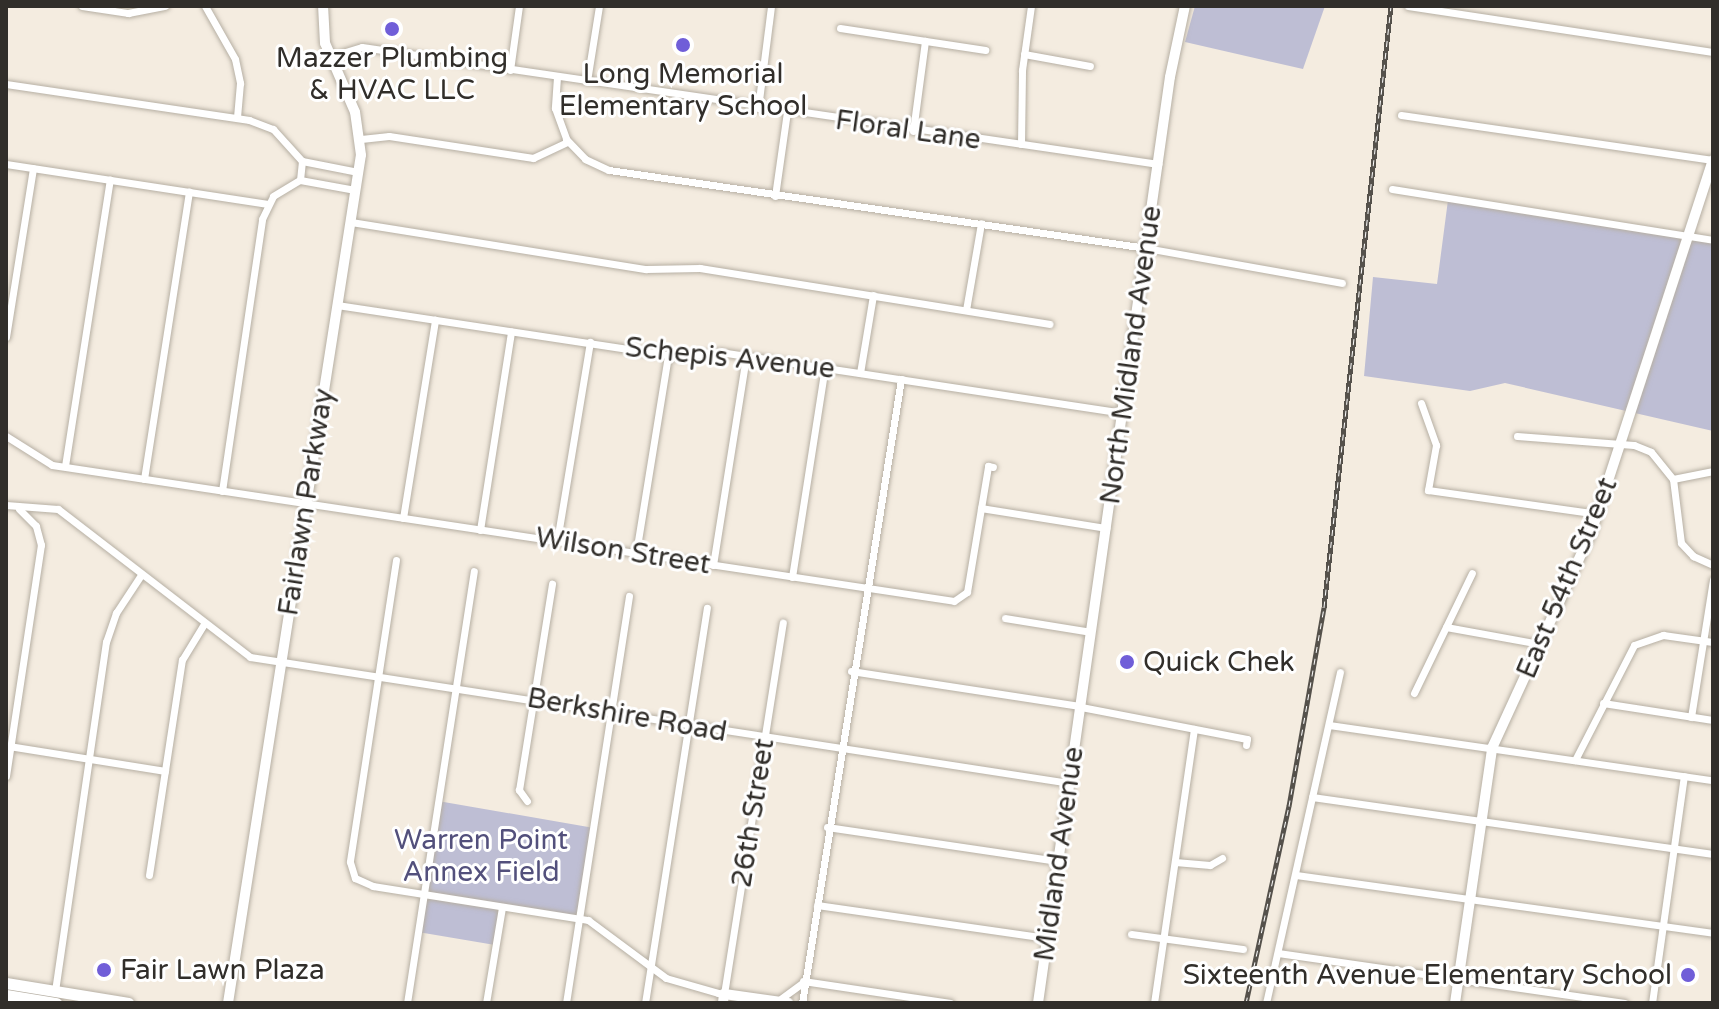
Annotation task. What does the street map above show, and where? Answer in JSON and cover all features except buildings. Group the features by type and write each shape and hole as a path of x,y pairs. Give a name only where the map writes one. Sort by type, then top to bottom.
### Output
{"main road":[{"path":"6,983 55,997"},
{"path":"6,995 128,1003"}],"street":[{"path":"82,6 128,13 165,6"},
{"path":"205,6 235,59 240,83 237,118"},
{"name":"Fairlawn Parkway","path":"228,1003 358,172 361,139 355,112 329,57 323,6"},
{"path":"510,70 519,6"},
{"path":"587,81 599,6"},
{"path":"758,108 771,6"},
{"path":"1021,144 1024,54 1031,6"},
{"name":"North Midland Avenue","path":"1081,706 1158,164 1185,6"},
{"path":"1408,6 1713,52"},
{"path":"840,28 985,50"},
{"path":"913,131 925,41"},
{"name":"Floral Lane","path":"329,57 362,47 913,131 1158,164"},
{"path":"1024,54 1090,66"},
{"path":"557,77 555,108 568,142 605,169 1146,248 1342,283"},
{"path":"6,84 237,118 273,129 302,161 358,172"},
{"path":"775,196 787,112"},
{"path":"1401,115 1713,160"},
{"path":"361,139 389,136 533,158 568,142"},
{"name":"East 54th Street","path":"1455,1003 1492,748 1598,514 1713,160"},
{"path":"222,491 268,204 300,180 302,161"},
{"path":"6,164 268,204"},
{"path":"6,337 33,168"},
{"path":"65,466 110,180"},
{"path":"300,180 355,190"},
{"path":"1392,189 1713,240"},
{"path":"144,479 189,192"},
{"path":"351,222 646,269 700,268 1050,324"},
{"path":"966,310 981,223"},
{"path":"860,373 873,295"},
{"name":"Schepis Avenue","path":"337,305 668,356 746,356 1123,413"},
{"path":"403,518 435,320"},
{"path":"480,530 511,331"},
{"path":"557,541 590,342"},
{"path":"636,553 668,356"},
{"path":"713,565 746,356"},
{"path":"792,577 825,367"},
{"path":"802,1003 857,632 868,589 901,379"},
{"path":"1421,403 1436,445 1428,490 1598,514"},
{"name":"Wilson Street","path":"6,436 41,462 868,589 961,599 967,592 981,508"},
{"path":"1517,436 1622,444 1651,452 1673,479 1681,543 1693,556 1713,565"},
{"path":"993,467 988,466 981,508 1106,528"},
{"path":"1673,479 1713,471"},
{"name":"Berkshire Road","path":"6,505 58,509 243,654 764,738 1070,783"},
{"path":"6,776 8,746 41,545 36,526 18,508"},
{"path":"396,560 352,869 367,885 580,919 606,931 651,968 690,988 724,998 783,1002 803,981"},
{"path":"407,1003 474,571"},
{"path":"1414,693 1472,573"},
{"path":"55,997 87,759 110,627 141,575"},
{"path":"1691,717 1709,642 1713,580"},
{"path":"527,801 519,790 552,584"},
{"path":"566,1003 629,596"},
{"path":"645,1003 707,608"},
{"path":"1005,618 1091,632"},
{"name":"26th Street","path":"724,998 783,623"},
{"path":"149,875 182,660 204,624"},
{"path":"1446,627 1540,644"},
{"path":"1575,760 1629,651 1641,641 1663,635 1709,642"},
{"path":"851,671 1081,706 1247,739 1246,745"},
{"path":"1266,1003 1340,672"},
{"path":"1603,703 1713,720"},
{"name":"Midland Avenue","path":"1038,1003 1081,706"},
{"path":"1329,725 1713,780"},
{"path":"1154,1003 1194,729"},
{"path":"8,746 165,771"},
{"path":"1652,1003 1684,776"},
{"path":"1312,797 1713,854"},
{"path":"827,827 1058,861"},
{"path":"1175,862 1210,865 1222,858"},
{"path":"1296,875 1713,933"},
{"path":"817,905 1047,938"},
{"path":"486,1003 502,907"},
{"path":"1131,934 1243,949"},
{"path":"1278,953 1624,1003"},
{"path":"803,981 950,1003"}],"green space":[{"path":"1195,6 1325,6 1303,69 1185,42"},
{"path":"1448,200 1713,243 1713,431 1505,383 1470,391 1364,376 1373,277 1437,284"},
{"name":"Warren Point Annex Field","path":"438,801 594,828 580,919 502,907 495,945 418,932"}],"railway":[{"path":"1246,1003 1289,806 1324,607 1391,6"}],"place":[{"name":"Mazzer Plumbing & HVAC LLC","path":"392,29"},
{"name":"Long Memorial Elementary School","path":"683,45"},
{"name":"Quick Chek","path":"1127,662"},
{"name":"Fair Lawn Plaza","path":"104,970"},
{"name":"Sixteenth Avenue Elementary School","path":"1688,975"}]}
